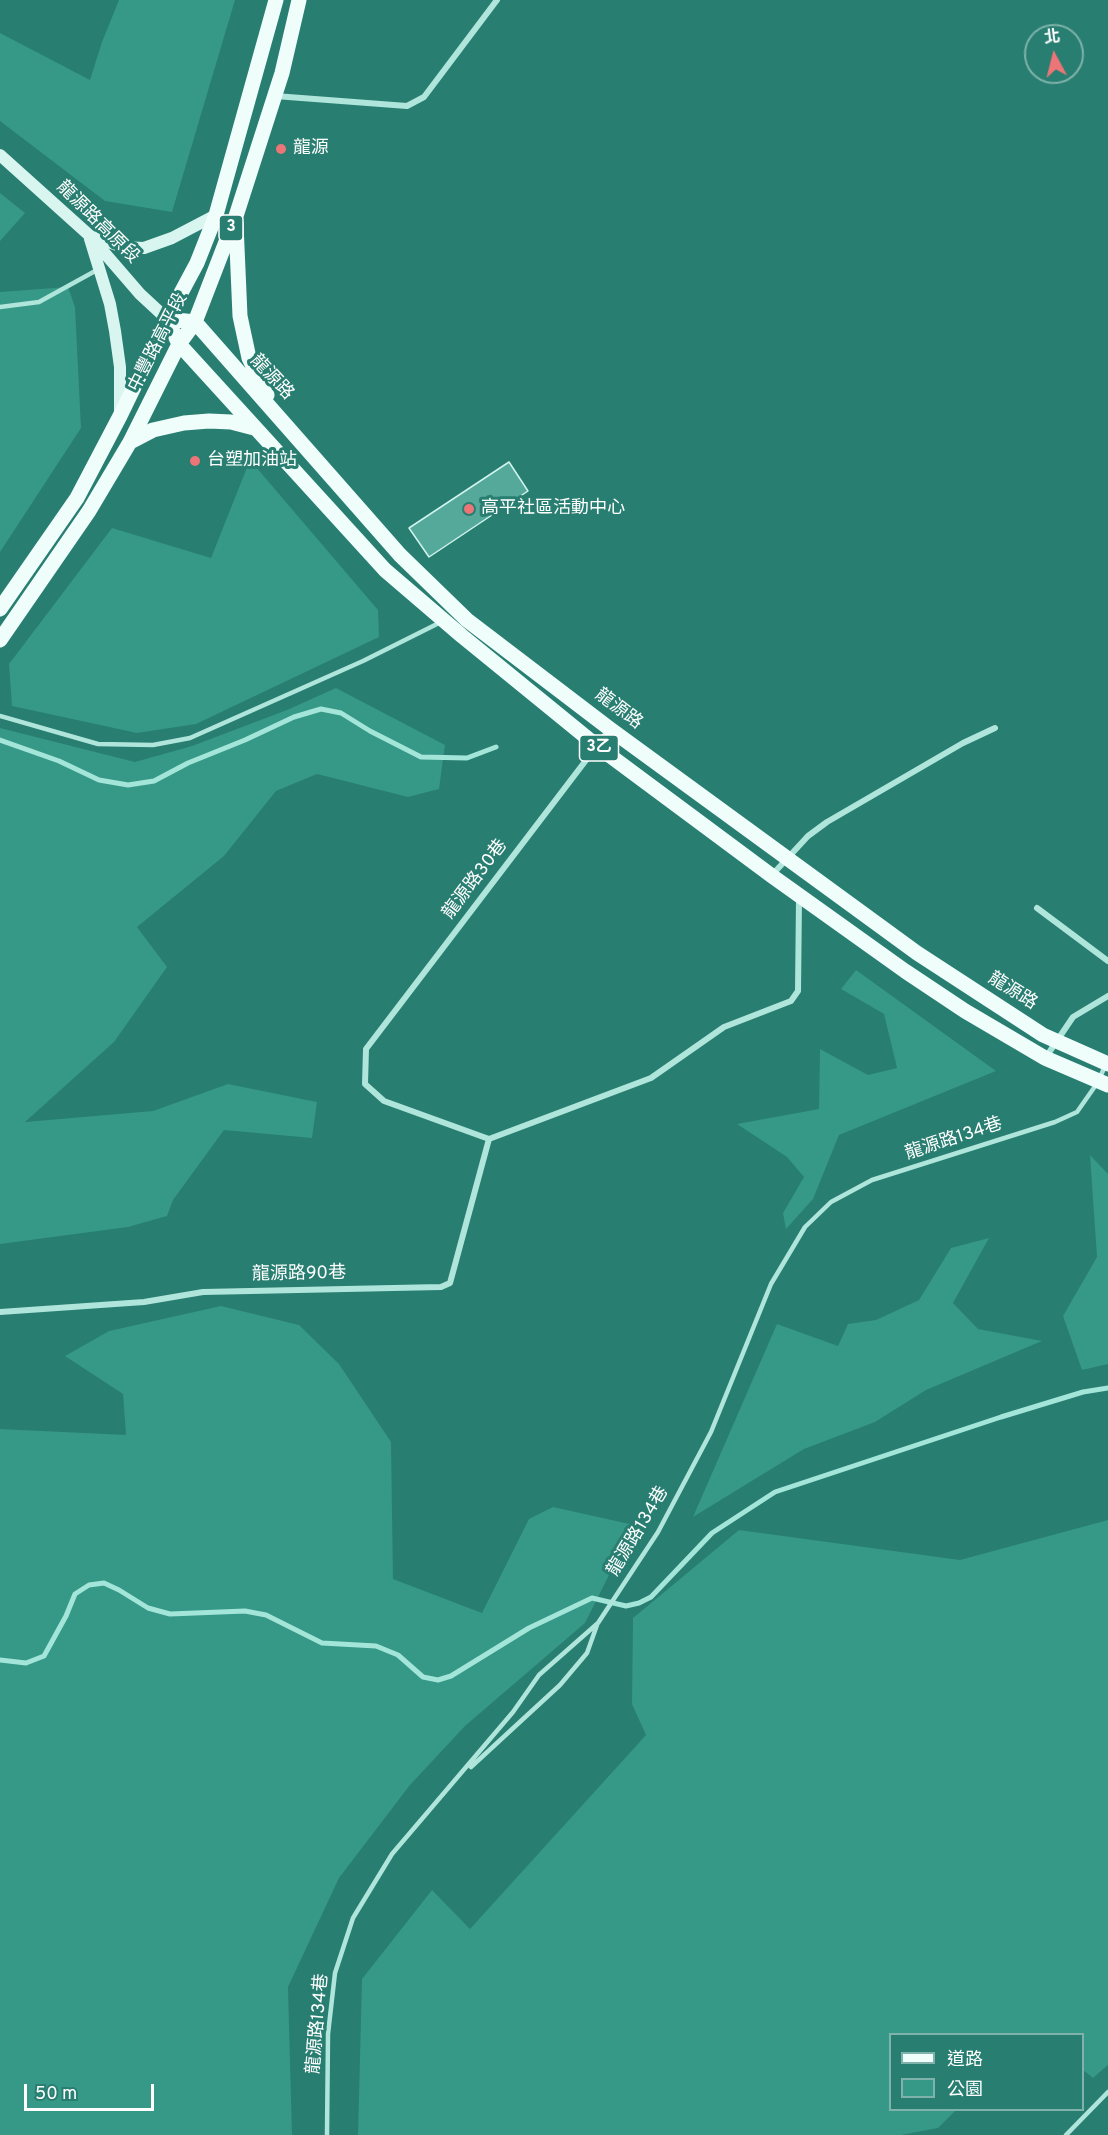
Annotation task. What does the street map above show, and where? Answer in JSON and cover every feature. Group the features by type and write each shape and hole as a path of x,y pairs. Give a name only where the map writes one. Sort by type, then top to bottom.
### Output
{"main road":[{"name":"中豐路高平段","path":"0,609 77,498 197,263 216,215 276,0"},
{"name":"中豐路高平段","path":"0,640 89,511 130,442 179,344 195,322 236,216 275,96 299,0"},
{"path":"252,91 275,96"},
{"path":"236,216 240,316 249,358 275,411"},
{"path":"167,319 195,322"},
{"name":"3乙","path":"167,319 179,344 385,570 597,746 772,876 965,1011 1045,1058 1103,1083"},
{"name":"龍源路","path":"195,322 400,555 467,620 786,859 917,952 1055,1041 1107,1064"},
{"path":"130,442 153,430 184,423 231,422 254,428"}],"street":[{"path":"275,96 407,106 424,97 497,0"},
{"name":"龍源路高原段","path":"0,155 89,235 140,294 167,319"},
{"path":"89,235 123,247 144,248 172,238 216,215"},
{"path":"89,235 110,304 115,331 120,367 120,416"},
{"path":"772,876 808,836 827,822 963,743 995,728"},
{"name":"龍源路30巷","path":"489,1140 384,1101 365,1084 366,1049 610,729"},
{"path":"489,1140 651,1078 724,1027 791,1000 798,991 799,895"},
{"path":"1036,908 1108,961"},
{"path":"1045,1058 1073,1017 1108,996"},
{"name":"龍源路90巷","path":"0,1312 144,1302 202,1292 441,1287 450,1282 489,1140"}],"lane":[{"path":"0,307 39,302 99,268"},
{"path":"0,716 98,744 153,746 190,738 363,661 444,621"},
{"name":"龍源路134巷","path":"327,2135 328,2034 335,1973 353,1918 392,1854 513,1712 539,1675 597,1623 658,1532 711,1432 771,1284 805,1227 831,1202 872,1180 1054,1122 1077,1112 1103,1083 1107,1064"},
{"path":"456,1781 560,1685 587,1653 597,1623"},
{"path":"1066,2135 1108,2092"}],"green space":[{"path":"119,0 235,0 172,212 105,201 0,121 0,33 90,80"},
{"path":"0,193 25,213 0,241"},
{"path":"68,287 75,307 81,428 0,552 0,292"},
{"path":"250,460 378,610 379,637 196,724 137,733 12,706 9,664 112,528 211,558"},
{"path":"336,688 445,745 439,789 408,797 317,774 276,791 224,856 137,927 167,967 114,1042 25,1122 153,1111 228,1084 317,1102 312,1138 224,1130 173,1200 167,1216 128,1227 0,1244 0,728 135,762 192,746 287,710"},
{"path":"856,970 996,1071 839,1135 813,1199 786,1229 783,1213 804,1177 787,1157 737,1124 819,1109 820,1049 868,1075 897,1068 884,1014 841,989"},
{"path":"1090,1155 1108,1174 1108,1364 1082,1370 1063,1316 1097,1257"},
{"path":"989,1238 953,1303 978,1329 1042,1341 926,1390 875,1422 804,1449 693,1517 777,1324 838,1346 848,1324 876,1320 919,1300 951,1248"},
{"path":"221,1306 299,1325 339,1364 391,1442 393,1579 482,1613 529,1519 553,1507 634,1525 585,1623 465,1726 410,1785 339,1878 288,1987 292,2135 0,2135 0,1429 126,1435 123,1394 65,1356 109,1331"},
{"path":"1108,1520 1108,2065 1093,2078 1084,2071 1084,2033 889,2033 889,2111 955,2111 938,2128 901,2135 358,2135 362,1979 432,1890 470,1929 646,1735 632,1704 633,1618 739,1530 960,1560"}],"building":[{"name":"高平社區活動中心","path":"509,462 528,491 429,557 409,528"}],"waterway":[{"path":"0,740 59,761 99,780 128,785 154,781 188,763 294,717 321,709 341,713 421,757 467,758 496,747"},
{"path":"0,1660 26,1663 44,1656 75,1594 89,1585 104,1583 148,1608 170,1614 245,1611 266,1615 322,1643 376,1646 398,1655 423,1677 438,1680 451,1676 529,1628 592,1598 626,1606 651,1597 712,1533 775,1492 1001,1417 1083,1392 1108,1388"}],"place":[{"name":"龍源","path":"281,149"},
{"name":"台塑加油站","path":"195,461"},
{"name":"高平社區活動中心","path":"469,509"}]}
